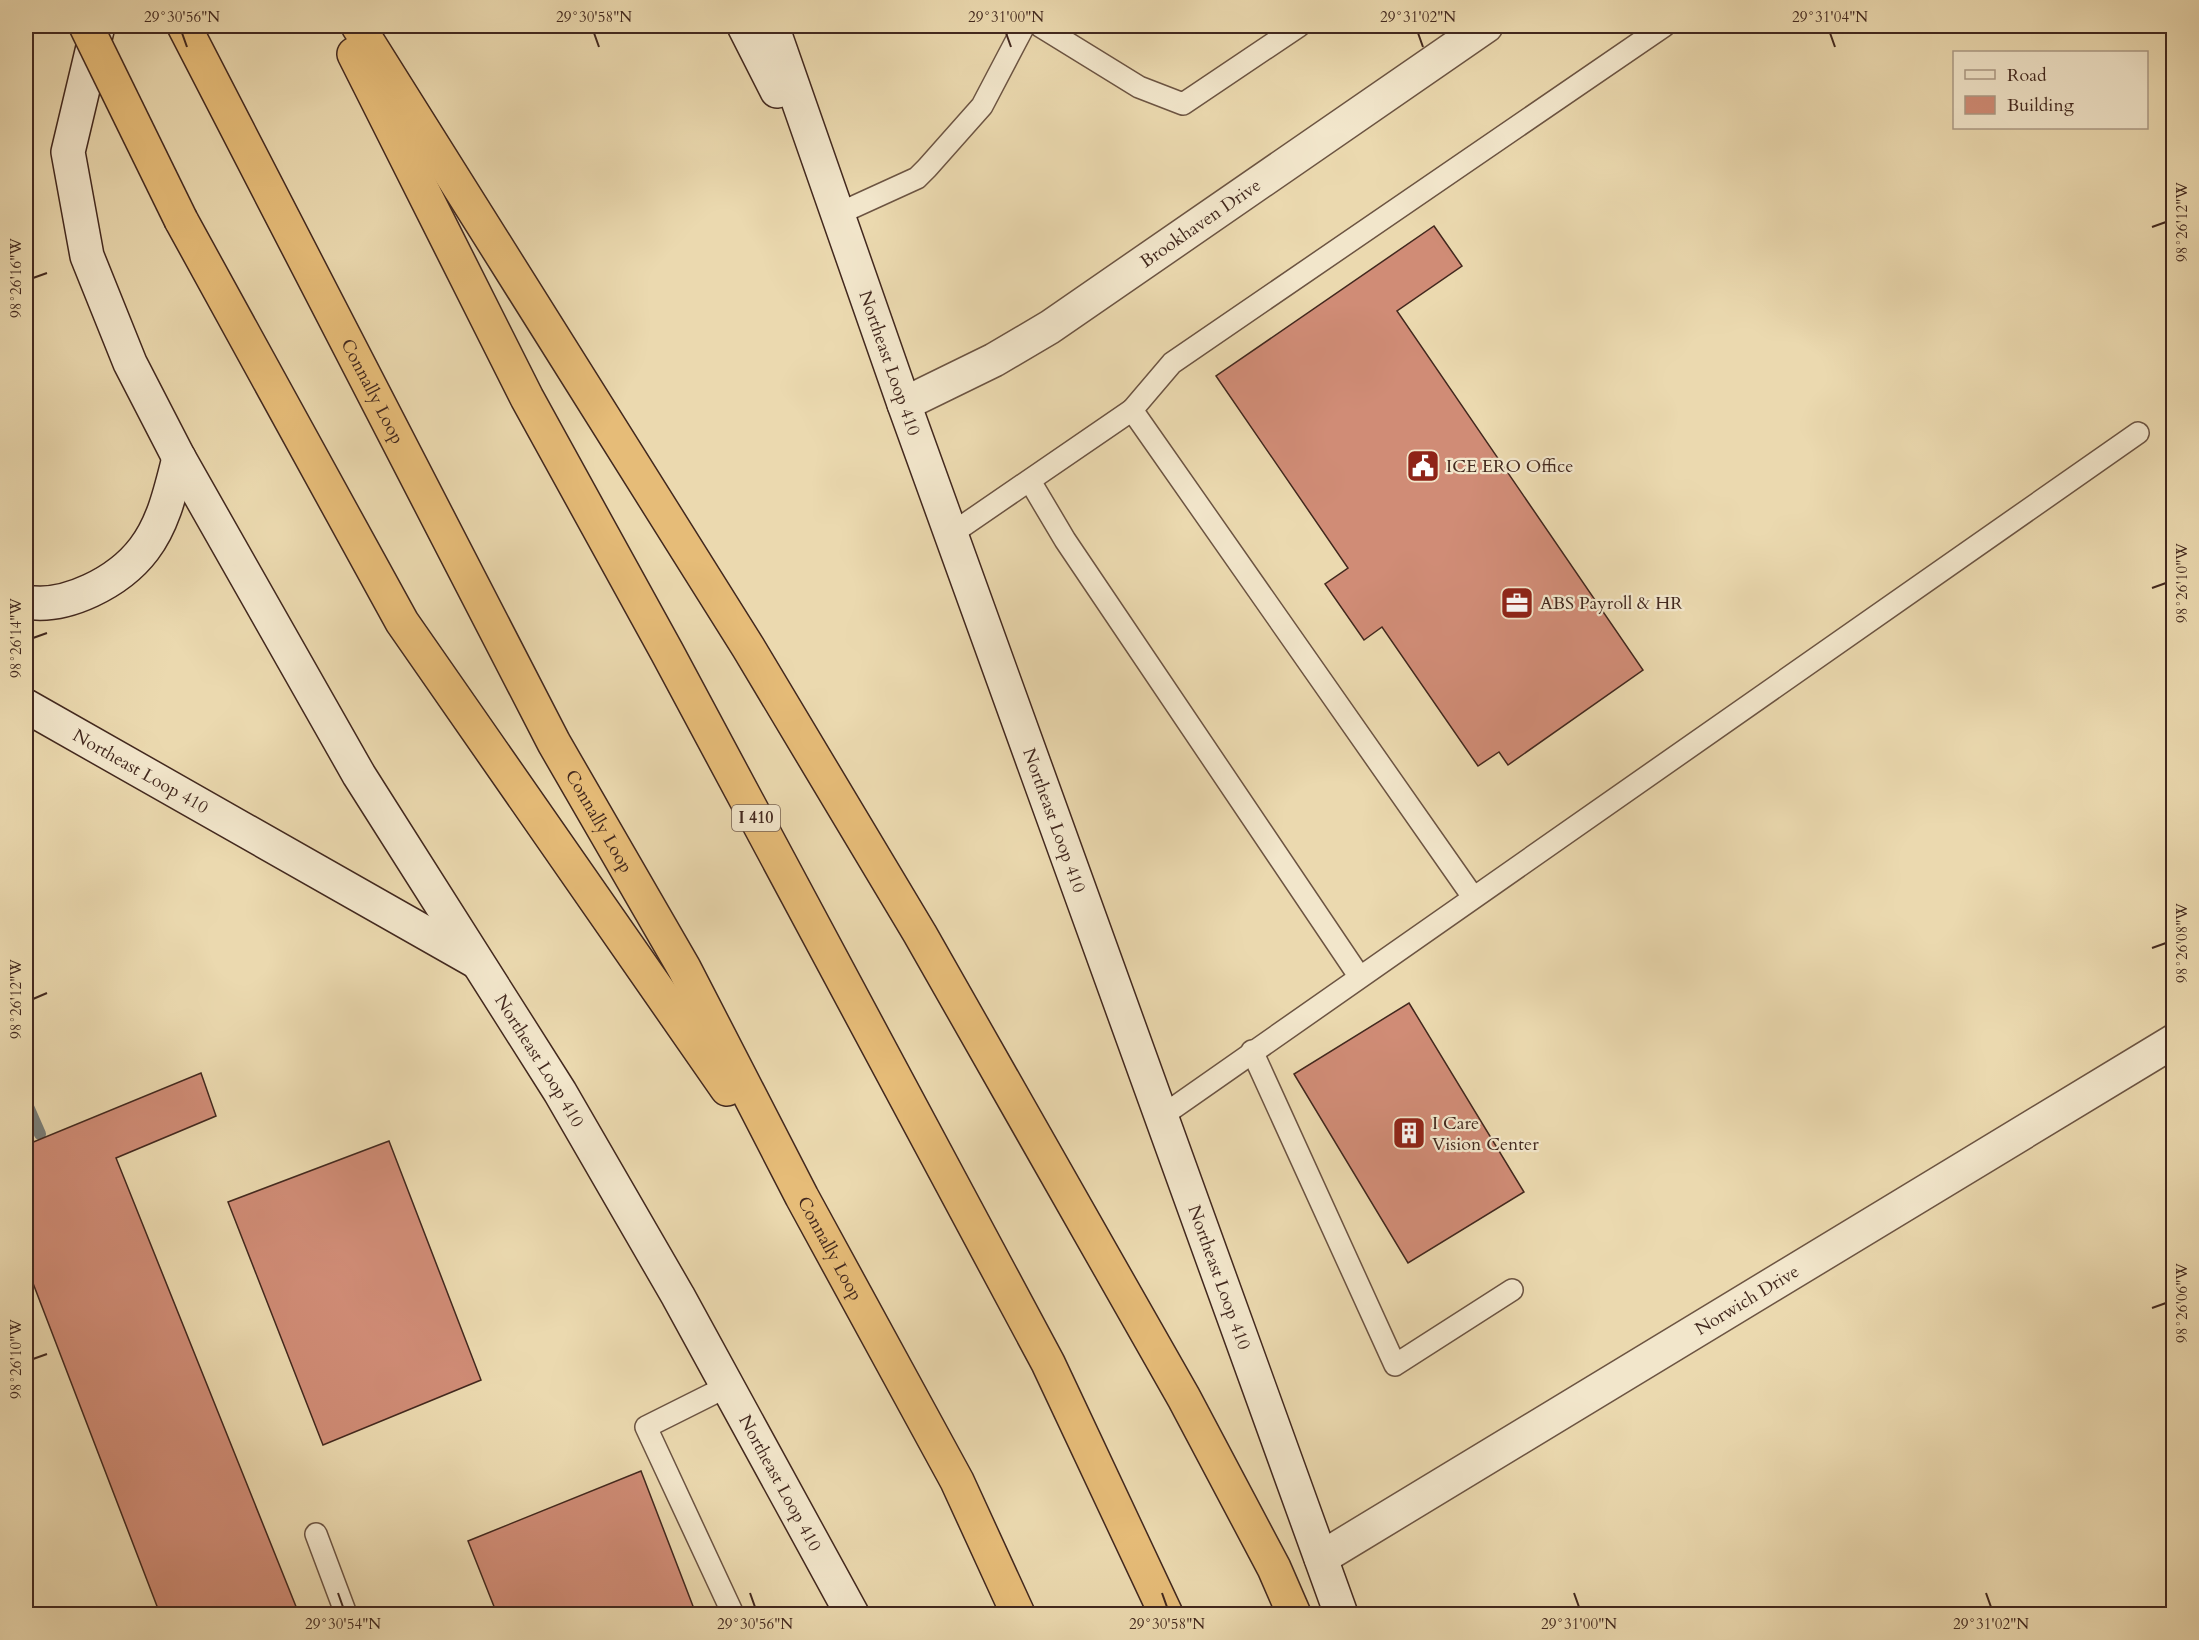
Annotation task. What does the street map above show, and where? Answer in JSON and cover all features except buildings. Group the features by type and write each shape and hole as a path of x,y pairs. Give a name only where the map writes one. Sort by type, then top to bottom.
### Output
{"highway":[{"path":"86,26 181,220 402,622 802,1197"},
{"name":"Connally Loop","path":"184,26 554,743 684,968 802,1197 957,1480 1018,1614"},
{"name":"I 410","path":"341,26 527,398 667,651 1048,1363 1166,1614"},
{"path":"358,26 748,647 920,934 1184,1398 1274,1568 1294,1614"}],"main road":[{"path":"98,26 68,152 87,256 130,363 179,458 359,775 479,963"},
{"path":"744,26 838,214"},
{"name":"Northeast Loop 410","path":"772,26 904,404 1341,1614"},
{"name":"Brookhaven Drive","path":"904,404 994,360 1050,327 1486,26"},
{"path":"26,602 40,605 81,595 118,574 144,549 164,513 179,458"},
{"name":"Northeast Loop 410","path":"26,706 479,963 560,1092 728,1386 852,1614"},
{"name":"Norwich Drive","path":"1321,1558 2174,1041"}],"lane":[{"path":"838,214 917,178 927,168 982,106 1024,26"},
{"path":"1040,26 1139,87 1183,104 1299,26"},
{"path":"951,534 1132,410 1172,363 1664,26"},
{"path":"1132,410 1473,897"},
{"path":"1162,1116 2138,433"},
{"path":"1030,481 1065,540 1359,976"},
{"path":"1252,1051 1395,1365 1512,1290"},
{"path":"728,1386 646,1427 733,1614"},
{"path":"316,1534 346,1614"}],"waterway":[{"path":"26,1102 40,1134"}],"place":[{"name":"ICE ERO Office","path":"1423,466"},
{"name":"ABS Payroll & HR","path":"1517,603"},
{"name":"I Care Vision Center","path":"1409,1133"}]}
